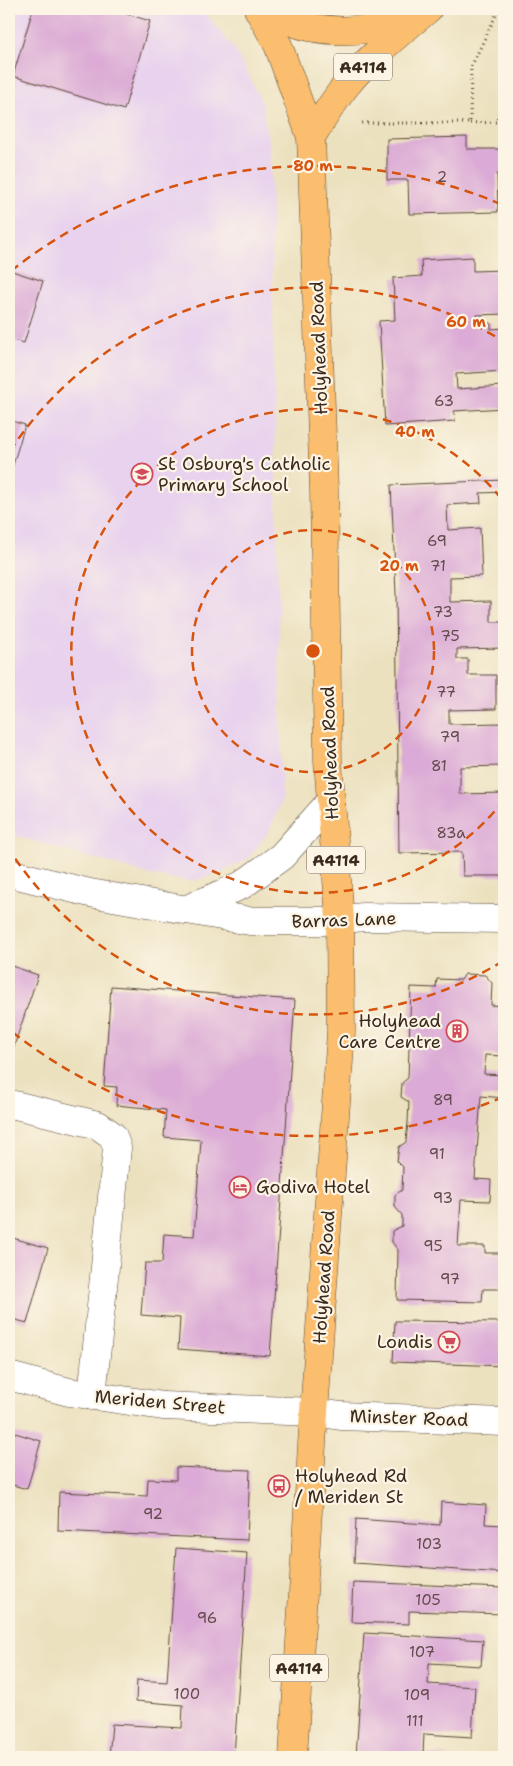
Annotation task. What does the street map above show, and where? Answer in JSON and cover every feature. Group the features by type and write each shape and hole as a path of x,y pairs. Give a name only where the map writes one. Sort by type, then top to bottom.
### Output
{"highway":[{"name":"A4114","path":"258,9 278,44 311,141"},
{"path":"270,9 276,14 302,25 337,30 369,29 398,22 427,9"},
{"name":"A4114","path":"311,141 330,106 349,82 369,60 427,9"},
{"name":"Holyhead Road","path":"293,1757 314,1412 341,1032 340,919 328,761 324,490 311,141"}],"street":[{"path":"185,910 242,885 282,856 331,801"},
{"name":"Barras Lane","path":"9,873 90,893 250,921 288,922 364,917 492,919"},
{"path":"15,1105 98,1125 113,1136 117,1148 92,1396"},
{"name":"Meriden Street","path":"9,1376 69,1392 163,1406 314,1412"},
{"name":"Minster Road","path":"314,1412 341,1416 504,1422"}],"path":[{"path":"470,124 472,67 498,11 502,9"},
{"path":"311,141 364,122 470,124 496,122 504,98"}],"shaded area":[{"name":"St Osburg's Catholic Primary School","path":"9,9 202,9 236,51 261,100 270,149 282,799 269,831 249,858 221,873 190,881 154,876 9,834"}],"building":[{"path":"33,9 110,9 150,21 124,110 13,76"},
{"path":"467,137 467,149 502,149 502,175 497,174 498,212 409,214 408,180 387,180 387,139"},
{"path":"473,257 473,271 504,270 504,314 477,315 477,324 491,323 491,329 504,328 504,371 456,374 457,389 504,386 504,408 454,411 455,421 385,426 379,321 395,320 393,278 422,276 421,260"},
{"path":"9,270 43,281 24,343 9,339"},
{"path":"9,420 25,425 9,478"},
{"path":"504,480 504,492 480,493 481,503 447,505 448,530 480,528 482,576 450,577 450,602 491,601 491,622 504,622 504,648 457,649 457,659 468,659 468,675 496,675 496,709 449,710 449,724 504,723 504,766 460,767 460,794 504,793 504,876 463,876 462,852 399,853 396,593 391,485"},
{"path":"9,965 38,975 9,1061"},
{"path":"465,974 485,975 492,983 491,1005 504,1006 504,1056 485,1055 484,1074 504,1075 504,1098 481,1096 475,1179 491,1180 490,1201 461,1200 458,1246 485,1246 485,1253 504,1253 502,1289 483,1289 482,1302 397,1300 398,1250 392,1242 392,1231 402,1226 402,1215 395,1207 395,1195 402,1190 403,1167 397,1161 399,1147 406,1142 408,1122 409,1102 401,1097 402,1083 408,1078 411,987 436,988 437,979 461,980"},
{"name":"Godiva Hotel","path":"111,986 295,1000 270,1356 178,1349 180,1318 141,1315 145,1263 162,1263 164,1234 194,1236 201,1140 164,1137 166,1110 116,1105 117,1087 104,1086"},
{"path":"9,1237 48,1248 27,1323 9,1318"},
{"name":"Londis","path":"395,1321 504,1322 504,1366 393,1362"},
{"path":"9,1431 41,1441 27,1489 9,1484"},
{"path":"176,1467 250,1470 247,1540 58,1531 59,1492 147,1496 148,1479 176,1480"},
{"path":"441,1502 486,1505 485,1524 504,1525 504,1573 354,1563 356,1519 440,1525"},
{"path":"176,1548 247,1553 234,1757 109,1757 112,1724 182,1728 183,1705 136,1701 137,1680 167,1682"},
{"path":"353,1582 504,1588 504,1614 409,1611 409,1624 351,1622"},
{"path":"364,1633 483,1640 481,1666 429,1663 428,1684 475,1687 472,1737 424,1734 423,1754 448,1757 356,1757"}],"place":[{"name":"St Osburg's Catholic Primary School","path":"142,474"},
{"name":"Holyhead Care Centre","path":"457,1031"},
{"name":"Godiva Hotel","path":"240,1187"},
{"name":"Londis","path":"449,1342"},
{"name":"Holyhead Rd / Meriden St","path":"279,1486"}]}
